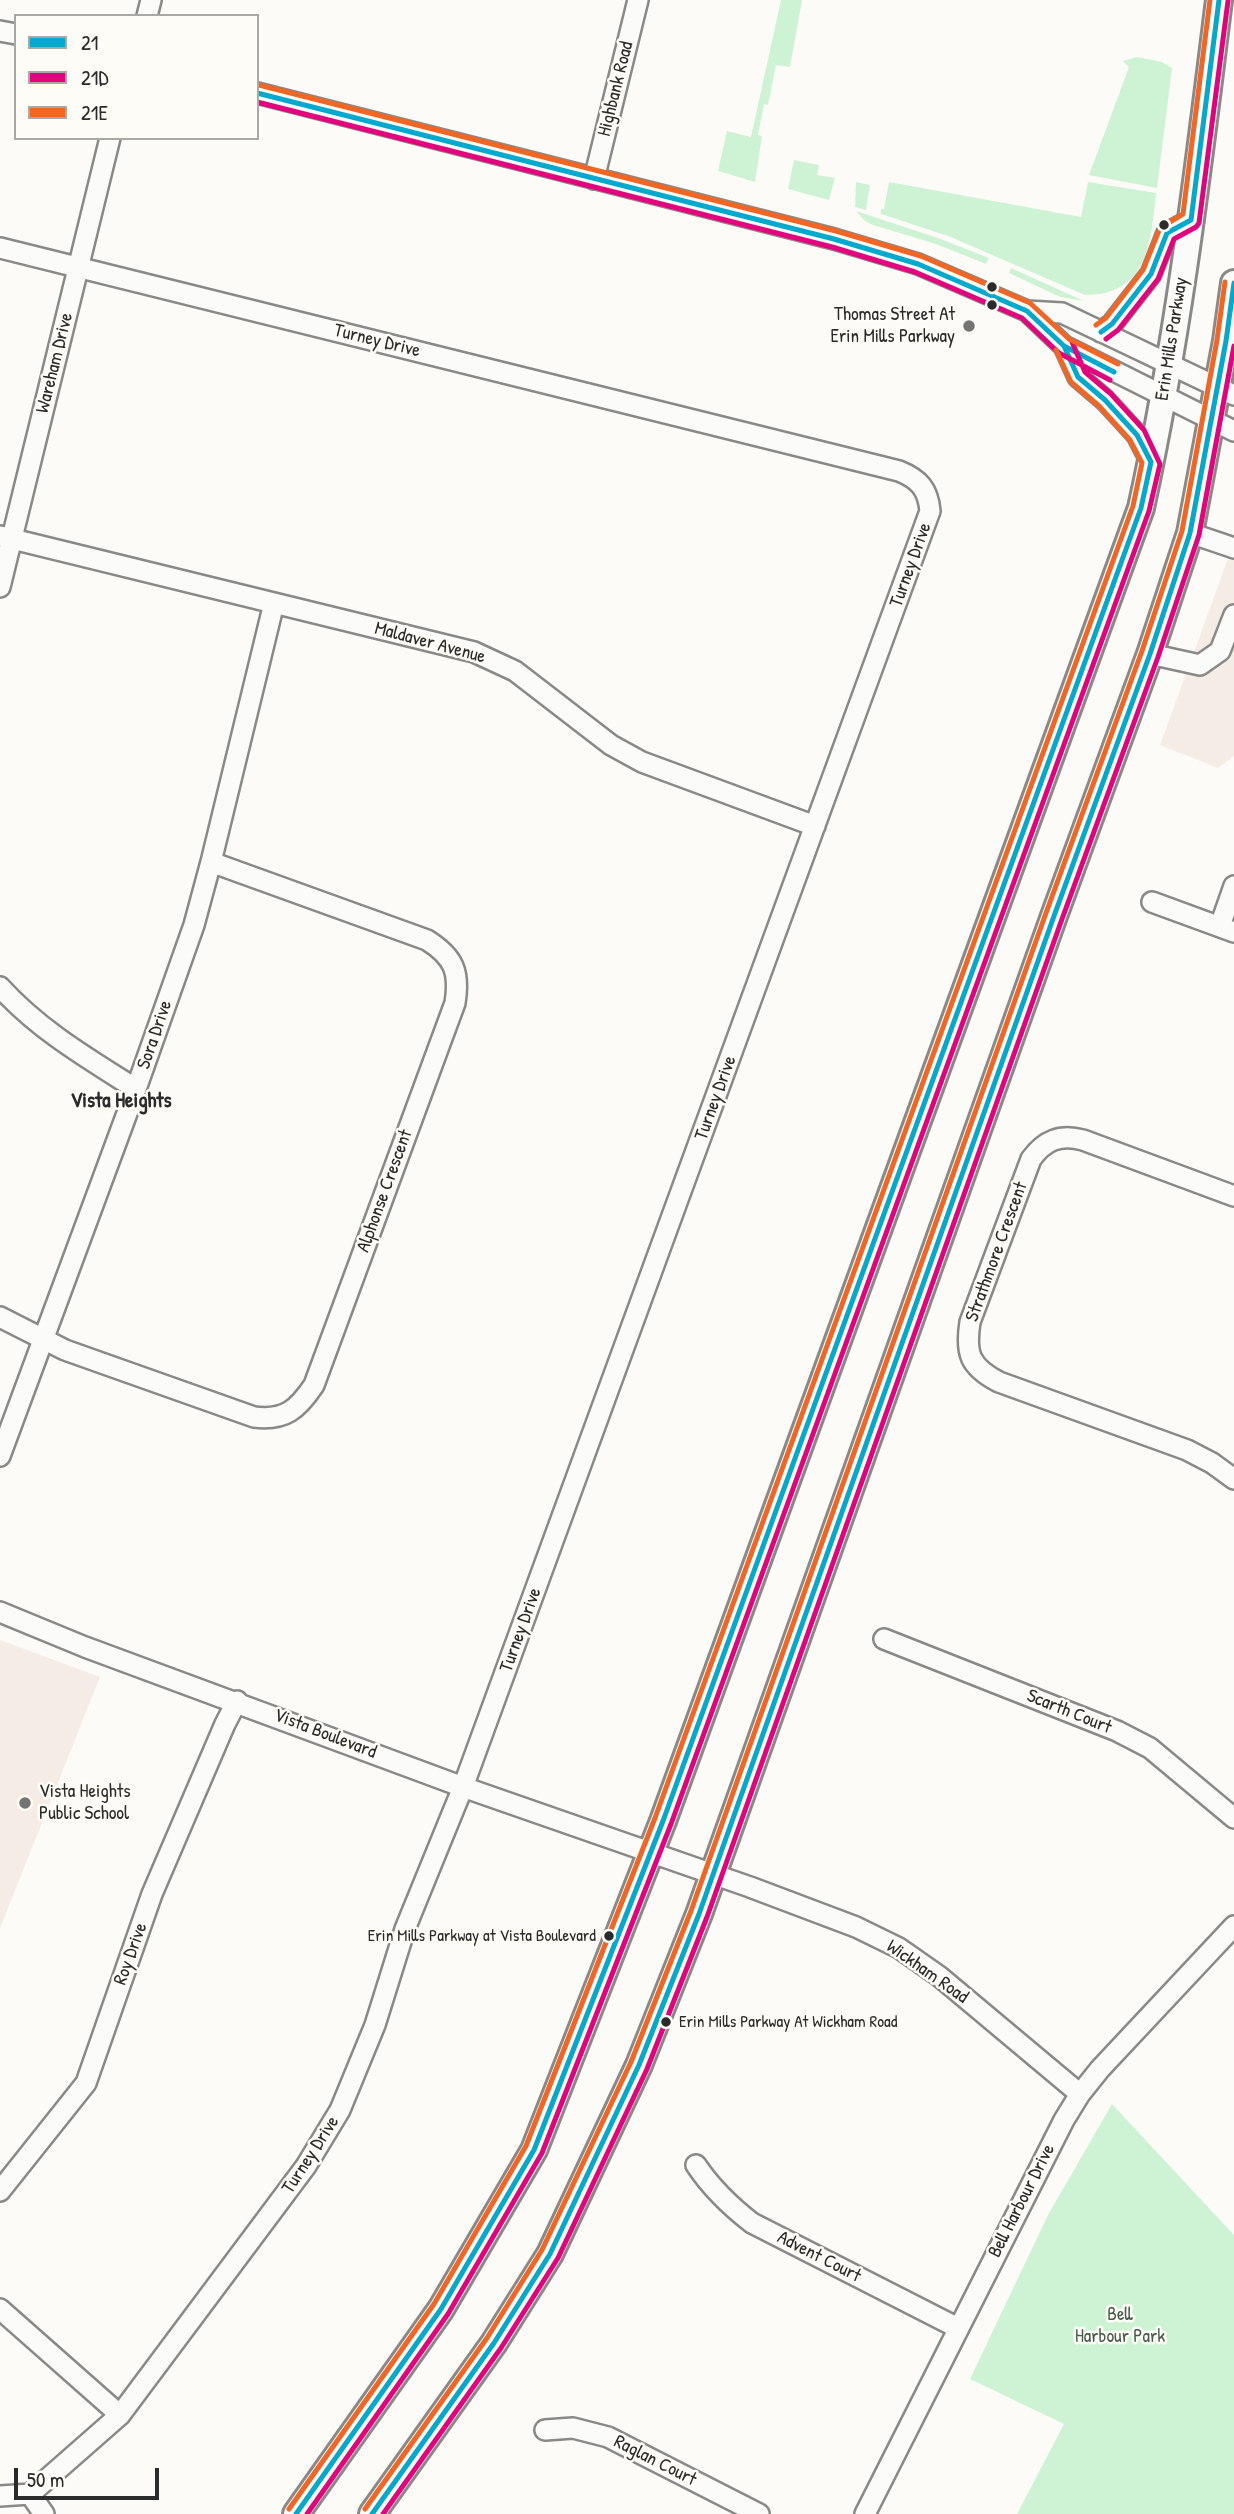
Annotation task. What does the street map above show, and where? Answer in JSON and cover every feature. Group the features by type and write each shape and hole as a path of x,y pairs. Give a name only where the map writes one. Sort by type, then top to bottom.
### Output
{"main road":[{"name":"Erin Mills Parkway","path":"296,2514 441,2309 534,2150 651,1854 1141,508 1169,363 1191,220 1219,0"},
{"path":"372,2514 494,2343 550,2254 639,2066 713,1876 1054,915 1150,654 1190,533 1211,420 1226,391 1234,283"}],"street":[{"name":"Highbank Road","path":"594,179 638,0"},
{"path":"259,94 834,239 918,264 1027,311 1062,313 1226,391"},
{"name":"Wareham Drive","path":"0,587 6,537 79,267 110,140"},
{"path":"1101,332 1112,324 1151,274 1167,233 1191,220"},
{"name":"Turney Drive","path":"0,248 899,471 914,477 924,487 929,498 930,511 463,1787 405,1929 375,2025 340,2110 306,2166 120,2415 30,2494"},
{"path":"1027,311 1064,346 1234,431"},
{"path":"1064,346 1078,377 1105,400 1137,435 1151,462"},
{"path":"1190,533 1234,548"},
{"name":"Maldaver Avenue","path":"6,537 474,652 496,661 533,683 611,745 642,762 815,827"},
{"name":"Sora Drive","path":"0,1456 194,925 274,603"},
{"path":"1150,654 1200,665 1220,651 1234,615"},
{"name":"Alphonse Crescent","path":"0,1317 65,1350 254,1417 269,1419 285,1414 302,1404 314,1385 455,1003 458,985 455,969 447,955 427,940 211,862"},
{"path":"1152,902 1227,929 1234,886"},
{"path":"0,987 51,1035 136,1089"},
{"name":"Strathmore Crescent","path":"1234,1196 1069,1136 1046,1143 1031,1159 967,1339 968,1351 974,1365 983,1374 1187,1450 1234,1479"},
{"name":"Vista Boulevard","path":"0,1612 85,1647 651,1854"},
{"name":"Scarth Court","path":"884,1639 1150,1748 1234,1818"},
{"name":"Roy Drive","path":"0,2191 86,2083 152,1894 237,1701"},
{"name":"Wickham Road","path":"651,1854 750,1887 856,1927 899,1948 939,1976 1080,2094"},
{"name":"Bell Harbour Drive","path":"864,2514 1053,2138 1080,2094 1234,1926"},
{"name":"Advent Court","path":"696,2165 727,2204 752,2223 958,2328"},
{"path":"0,2309 120,2415"},
{"name":"Raglan Court","path":"545,2430 573,2428 608,2437 759,2514"},
{"path":"0,2496 30,2494 44,2514"}],"shaded area":[{"path":"1234,542 1234,756 1218,768 1160,745"},
{"name":"Vista Heights Public School","path":"0,1640 100,1677 0,1928"}],"green space":[{"path":"781,0 802,0 790,67 776,65 768,105 764,104 758,135 762,136 755,182 718,171 727,131 751,137"},
{"path":"1137,57 1162,62 1172,68 1157,188 1089,175 1129,67 1123,61"},
{"path":"794,160 819,165 817,175 835,178 829,200 788,189"},
{"path":"856,182 870,185 866,210 855,207"},
{"path":"889,182 1081,217 1088,182 1156,193 1152,230 1148,247 1134,276 1122,286 1106,293 1085,295 948,236 881,214"},
{"path":"856,211 989,258 986,264 936,244 873,225"},
{"path":"1011,268 1084,301 1060,297 1009,273"},
{"name":"Bell Harbour Park","path":"1112,2104 1234,2235 1234,2514 1017,2514 1064,2424 970,2379 1048,2215"}],"transit line":[{"name":"21E","path":"1096,325 1106,318 1143,270 1160,228 1183,214 1210,0"},
{"name":"21","path":"1101,332 1112,324 1151,274 1167,233 1191,220 1219,0"},
{"name":"21D","path":"1106,339 1118,330 1158,279 1174,239 1199,223 1228,1"},
{"name":"21E","path":"259,85 836,231 921,256 1030,303 1069,339 1118,364"},
{"name":"21","path":"259,94 834,239 918,264 1027,311 1064,346 1114,372"},
{"name":"21D","path":"259,103 832,247 915,272 1022,318 1059,353 1110,380"},
{"name":"21E","path":"365,2509 487,2338 542,2250 631,2062 691,1911 1142,651 1182,531 1225,282"},
{"name":"21","path":"372,2514 494,2343 550,2254 639,2065 699,1914 1150,654 1190,533 1226,341 1234,283"},
{"name":"21D","path":"307,2514 448,2314 542,2153 671,1824 1149,511 1160,464 1144,430 1111,394 1085,372 1072,342"},
{"name":"21","path":"296,2514 441,2309 534,2150 663,1821 1141,508 1151,462 1137,435 1105,400 1078,377 1064,346"},
{"name":"21D","path":"383,2514 501,2348 558,2258 647,2069 707,1917 1158,657 1199,535 1234,346"},
{"name":"21E","path":"289,2509 434,2304 526,2146 655,1818 1133,506 1142,463 1130,440 1099,406 1071,382 1056,350"}],"place":[{"name":"Thomas Street At Erin Mills Parkway","path":"969,326"},
{"name":"Vista Heights Public School","path":"25,1803"},
{"name":"Erin Mills Parkway at Vista Boulevard","path":"609,1936"},
{"name":"Erin Mills Parkway At Wickham Road","path":"666,2022"}],"district":[{"name":"Vista Heights","path":"121,1101"}]}
